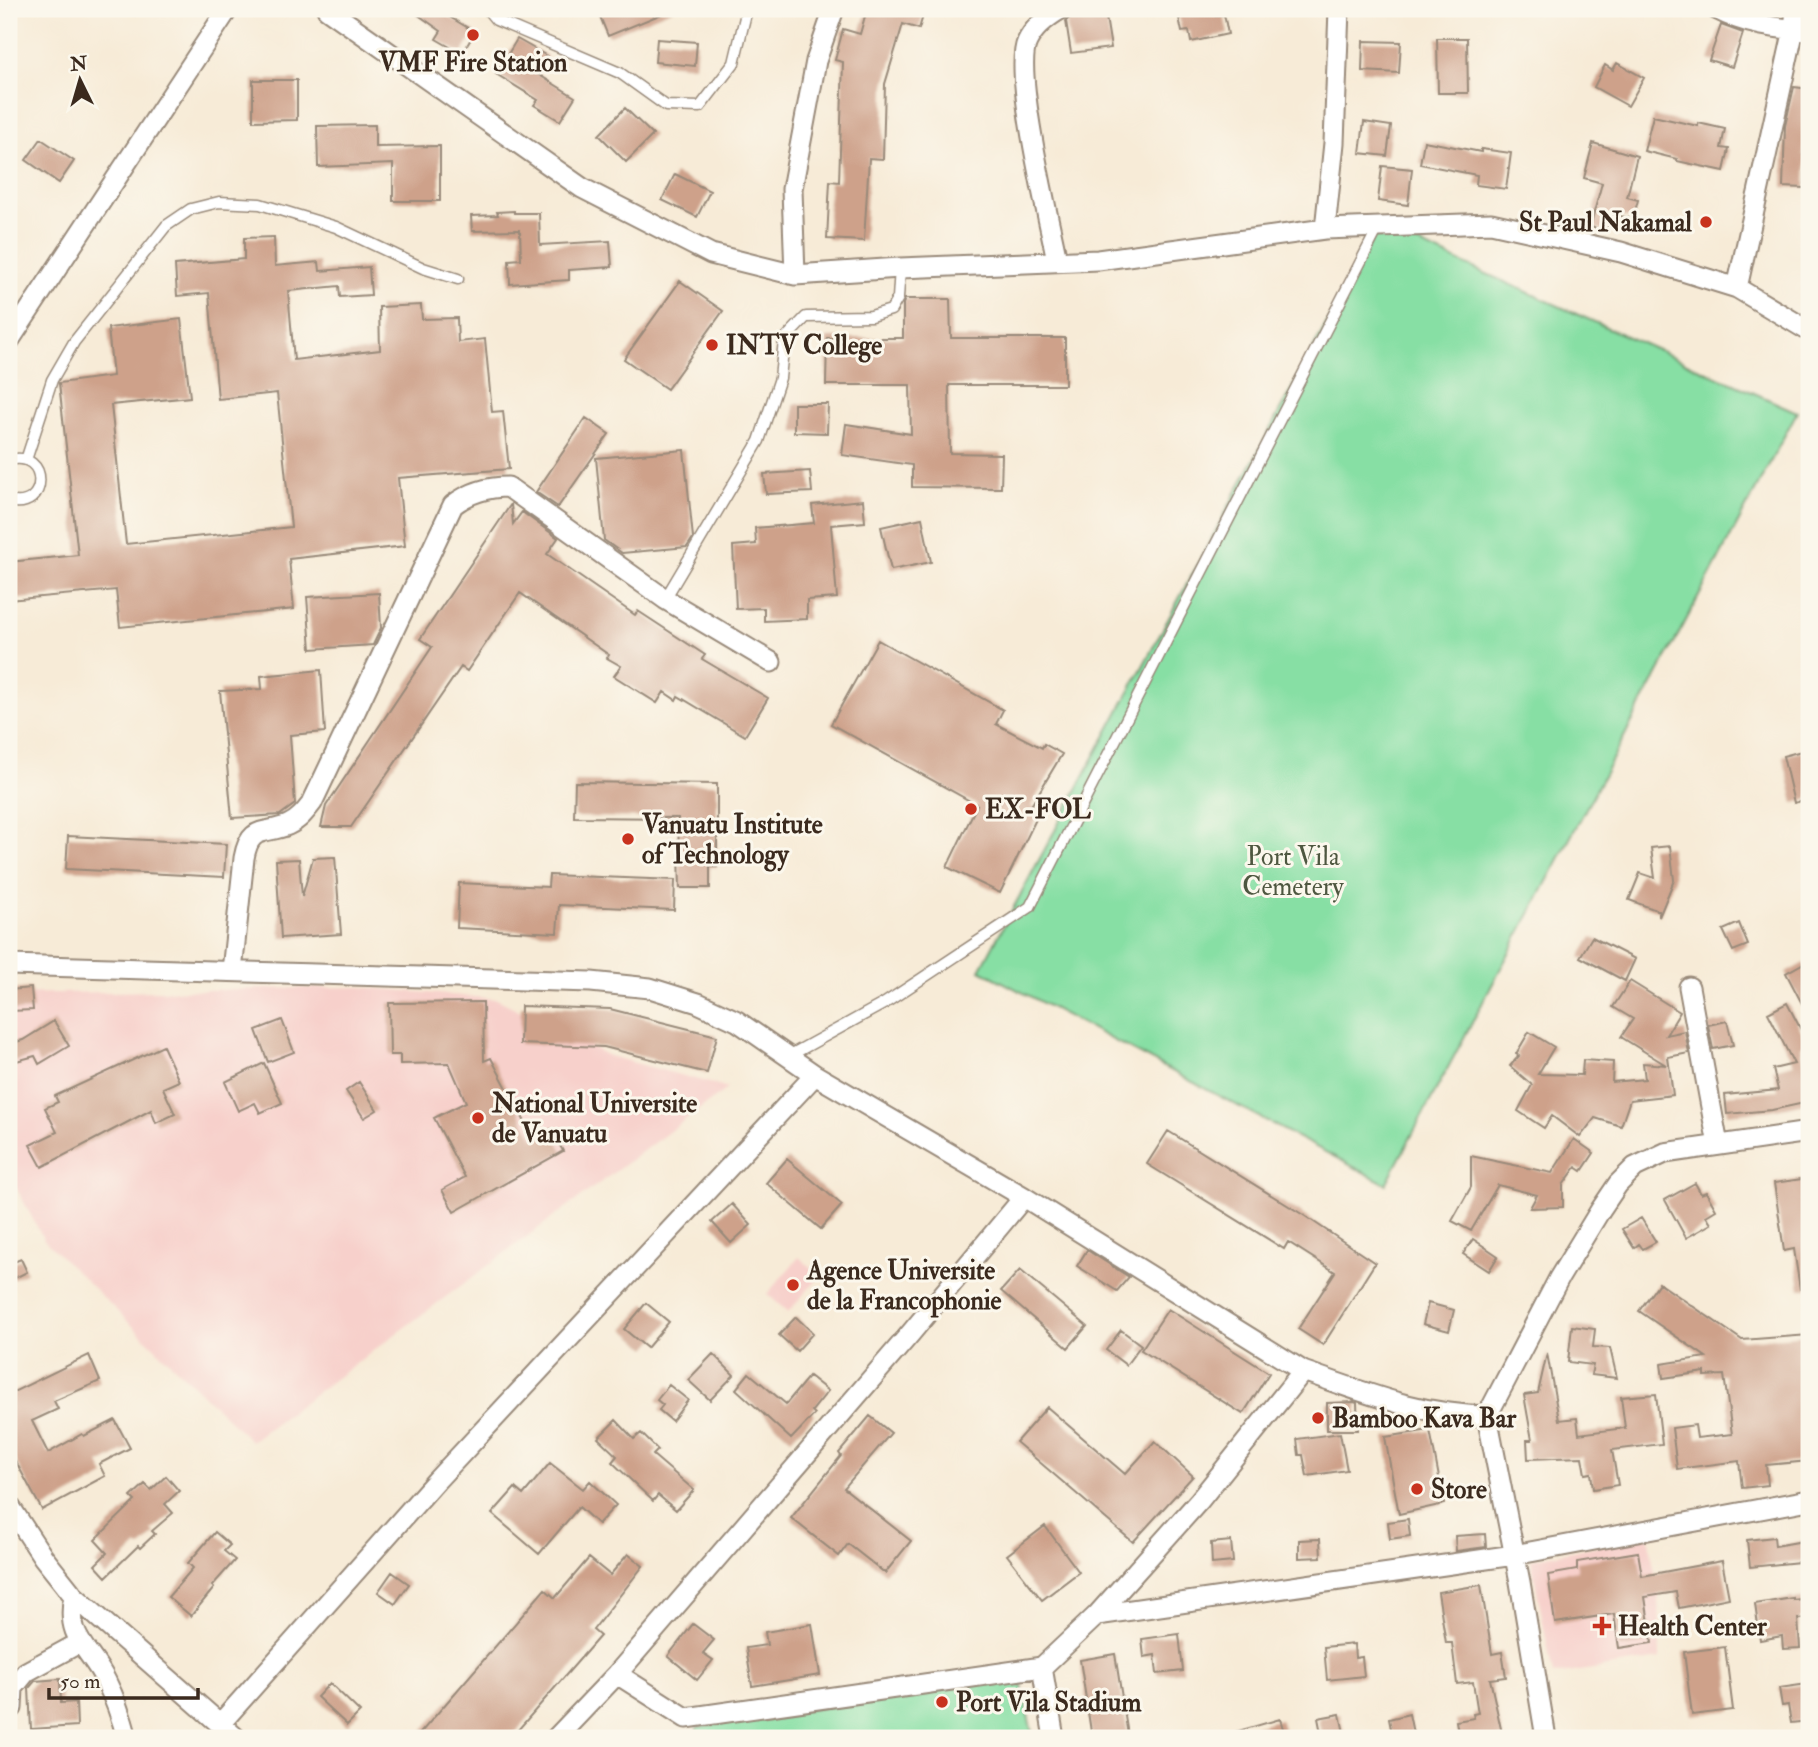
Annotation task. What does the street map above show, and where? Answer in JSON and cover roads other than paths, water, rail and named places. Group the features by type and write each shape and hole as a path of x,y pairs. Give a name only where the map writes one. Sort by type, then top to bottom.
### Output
{"street":[{"path":"9,341 228,9"},
{"path":"327,9 582,188 711,254 795,275 1098,260 1325,229 1491,223 1621,252 1737,288 1809,331"},
{"path":"795,275 792,189 816,61 834,9"},
{"path":"1057,260 1032,135 1024,73 1026,43 1044,19 1061,9"},
{"path":"1325,229 1334,143 1339,9"},
{"path":"1716,9 1735,19 1758,25 1801,30"},
{"path":"1737,288 1801,30 1796,9"},
{"path":"232,971 244,858 248,845 263,830 281,828 297,820 312,803 453,505 479,491 508,487 665,599 771,662"},
{"path":"9,965 590,982 650,988 698,1003 737,1021 815,1075 1024,1197 1303,1371 1405,1406 1456,1415 1487,1416"},
{"path":"1689,987 1718,1145"},
{"path":"220,1724 436,1481 815,1075"},
{"path":"1546,1738 1487,1416 1559,1278 1618,1184 1635,1167 1665,1153 1809,1132"},
{"path":"556,1738 617,1674 910,1334 1024,1197"},
{"path":"617,1674 686,1718 1042,1667 1097,1615 1199,1501 1303,1371"},
{"path":"1097,1615 1514,1555 1809,1500"},
{"path":"9,1505 43,1557 74,1596 236,1738"},
{"path":"74,1596 70,1613 79,1643 105,1679 127,1738"},
{"path":"12,1708 13,1688 26,1672 79,1643"},
{"path":"1042,1667 1054,1738"}],"lane":[{"path":"487,9 496,20 620,73 666,106 701,107 734,63 747,9"},
{"path":"26,460 52,380 74,342 166,226 191,209 219,202 271,206 336,227 423,268 458,279"},
{"path":"787,1057 885,1003 1030,907 1379,226"},
{"path":"665,599 759,441 780,377 783,340 806,317 871,316 891,310 898,298 900,268"},
{"path":"9,460 26,460 38,471 40,486 36,493 24,502 9,501"}],"place":[{"name":"VMF Fire Station","path":"473,35"},
{"name":"St Paul Nakamal","path":"1706,222"},
{"name":"INTV College","path":"712,345"},
{"name":"EX-FOL","path":"971,809"},
{"name":"Vanuatu Institute of Technology","path":"628,839"},
{"name":"National Universite de Vanuatu","path":"478,1118"},
{"name":"Agence Universite de la Francophonie","path":"793,1285"},
{"name":"Bamboo Kava Bar","path":"1318,1418"},
{"name":"Store","path":"1417,1489"},
{"name":"Health Center","path":"1602,1626"},
{"name":"Port Vila Stadium","path":"942,1702"}],"park label":[{"name":"Port Vila Cemetery","path":"1293,871"}]}
